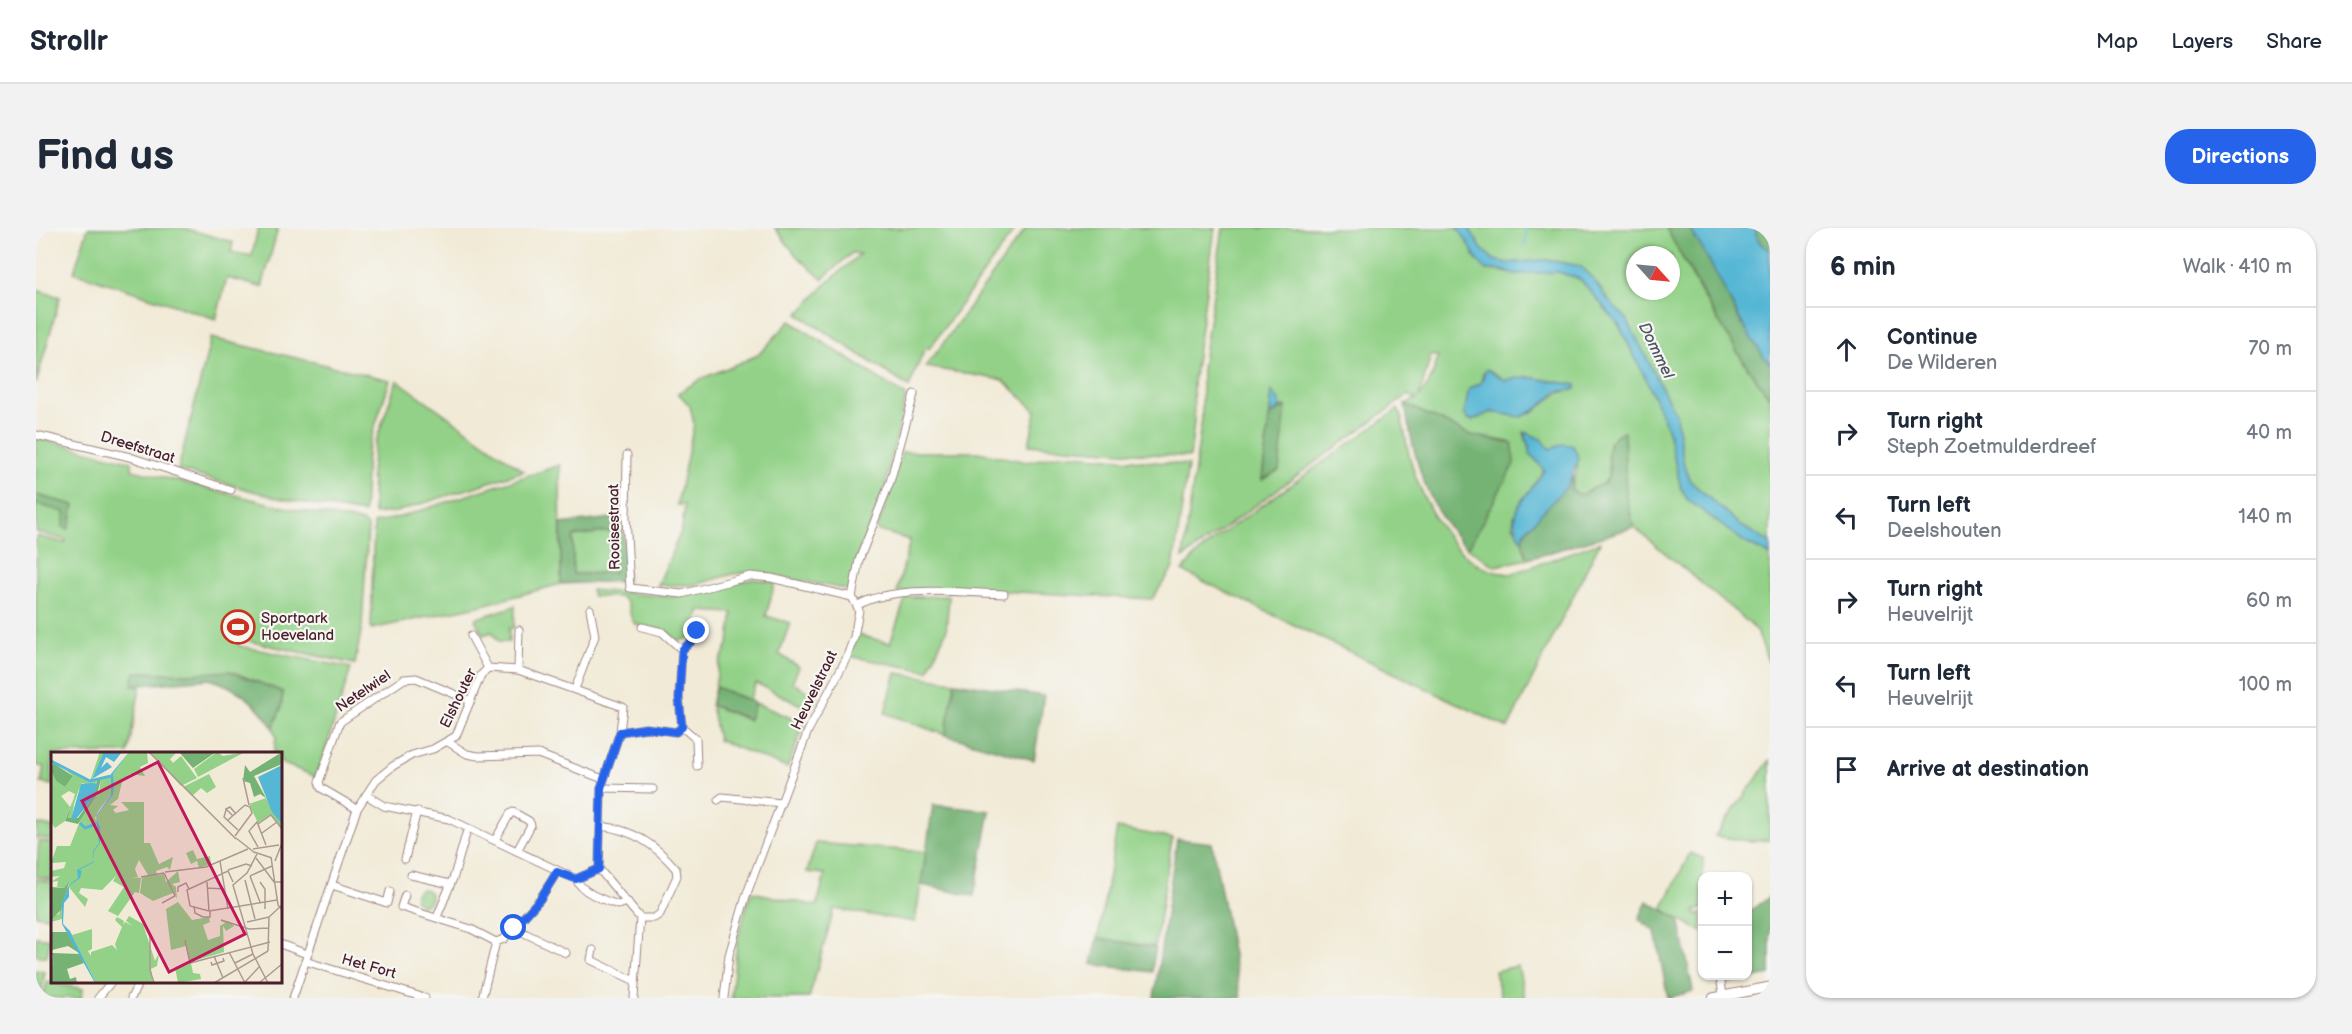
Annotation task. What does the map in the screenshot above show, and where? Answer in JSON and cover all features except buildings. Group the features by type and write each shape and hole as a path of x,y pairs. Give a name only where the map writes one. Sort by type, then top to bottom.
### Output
{"main road":[{"path":"1718,997 1770,987"}],"street":[{"path":"914,394 890,482 860,560 852,597 858,605 876,598 906,593 1004,594"},
{"name":"Dreefstraat","path":"36,435 130,457 231,490"},
{"name":"Rooisestraat","path":"627,455 626,518 630,588 682,594 750,576 771,578 852,597"},
{"name":"Heuvelstraat","path":"724,998 729,955 743,906 808,731 850,648 856,628 858,605"},
{"path":"575,689 595,636 590,609"},
{"path":"697,766 696,739 682,727 679,698 682,650 694,639 699,624"},
{"path":"642,627 662,632 682,650"},
{"path":"518,670 519,630"},
{"path":"471,636 488,669"},
{"name":"Elshouter","path":"293,998 357,809 376,780 393,766 412,754 448,742 456,735 481,675 488,669 518,670 623,707 620,732"},
{"name":"Netelwiel","path":"357,809 321,788 319,782 340,722 404,679 416,678 471,701"},
{"path":"634,998 640,918 599,869 601,788 620,732 646,728 676,732 682,727"},
{"path":"448,742 467,754 478,756 538,754 603,780"},
{"path":"601,788 653,789"},
{"path":"366,795 384,806 448,819 576,879 580,886 606,900 618,905 628,902"},
{"path":"718,800 722,797 781,803"},
{"path":"405,859 417,811"},
{"path":"495,840 513,812 529,821 531,825 517,851"},
{"path":"601,826 624,829 635,834 676,869 677,876 660,915 654,918 640,918"},
{"path":"436,917 450,884 466,834"},
{"path":"576,879 599,869"},
{"path":"405,895 401,907 471,929 496,942 504,939 540,899 557,872"},
{"path":"411,875 450,884"},
{"path":"332,885 387,903 390,891"},
{"path":"514,928 566,952"},
{"path":"482,998 496,942"},
{"name":"Het Fort","path":"282,945 306,957 420,997"},
{"path":"594,950 591,960 635,981"},
{"path":"1718,997 1720,980"},
{"path":"98,998 109,983"},
{"path":"131,998 138,983"}],"green space":[{"path":"88,228 183,228 233,242 231,252 252,256 258,228 278,228 262,287 227,278 216,319 74,272"},
{"path":"775,228 1016,228 929,349 925,348 909,387 798,314 827,283 860,254 852,253 822,279 796,255"},
{"path":"1026,228 1215,228 1193,383 1194,422 1190,457 1029,445 1036,411 1003,380 926,367"},
{"path":"1223,228 1456,228 1466,237 1476,260 1492,270 1514,274 1558,272 1580,279 1617,322 1648,383 1667,427 1681,489 1688,500 1746,543 1770,555 1770,666 1758,634 1749,623 1634,527 1626,497 1624,455 1609,443 1608,478 1599,487 1580,495 1571,490 1578,466 1559,446 1550,449 1543,441 1524,433 1530,453 1544,470 1514,516 1513,525 1522,540 1528,559 1495,566 1468,548 1502,486 1510,442 1471,435 1405,404 1417,399 1408,395 1183,558 1202,418 1202,369","holes":["1431,355 1438,357 1429,383 1419,397","1489,370 1505,380 1527,377 1576,385 1573,390 1553,397 1536,410 1523,416 1494,413 1468,419 1464,414 1469,389 1481,383 1483,372","1272,393 1279,409 1285,407 1262,479"]},
{"path":"1469,228 1666,228 1676,246 1626,246 1626,300 1680,300 1680,254 1704,298 1749,370 1770,398 1770,543 1740,525 1690,481 1684,466 1676,415 1626,318 1612,305 1593,279 1580,266 1546,260 1507,263 1494,260 1481,248"},
{"path":"1666,228 1689,228 1710,260 1738,317 1770,364 1770,398 1728,336 1680,253 1680,246 1676,246"},
{"path":"1755,228 1770,228 1770,249 1759,241"},
{"path":"36,290 60,297 36,384"},
{"path":"790,321 906,396 884,491 858,556 849,590 754,572 733,574 695,585 658,585 682,529 685,505 677,505 694,424 690,406 678,393 701,379 758,355"},
{"path":"211,338 390,380 367,451 364,513 278,498 178,470"},
{"path":"397,380 524,471 396,512 374,514 371,472 374,447"},
{"path":"1405,404 1471,435 1513,444 1514,464 1468,548 1442,518 1424,482 1412,443"},
{"path":"1286,407 1279,470 1262,480 1270,415"},
{"path":"1398,409 1410,458 1423,495 1445,533 1458,549 1474,562 1492,571 1511,574 1600,542 1508,728 1182,571 1216,538"},
{"path":"1624,431 1626,497 1634,527 1528,559 1523,537 1531,524 1573,475 1571,490 1580,495 1606,482 1611,441"},
{"path":"36,438 132,462 132,470 292,509 362,522 368,527 362,626 355,664 239,639 239,646 351,668 317,777 282,763 282,752 274,752 276,736 273,728 281,708 283,692 233,672 188,674 136,672 133,686 140,687 128,752 51,752 51,785 41,783 44,767 36,765 36,536 65,543 66,540 36,532 36,504 65,512 63,527 74,505 36,495"},
{"path":"902,452 978,452 1027,462 1063,454 1188,465 1173,568 1152,599 981,590 897,592 910,540 876,530 889,497"},
{"path":"560,465 561,584 482,605 371,629 374,523 404,516"},
{"path":"36,495 74,505 69,529 63,527 65,512 36,504"},
{"path":"622,518 627,581 561,584 561,524","holes":["612,531 614,573 573,574 573,536"]},
{"path":"613,531 614,573 573,574 573,536"},
{"path":"753,579 775,582 766,616 790,623 779,654 799,667 792,682 817,698 811,710 756,683 749,700 715,687 719,664 729,642 733,613 699,611 692,637 679,641 664,630 635,624 627,603 621,597 593,596 591,590 673,597"},
{"path":"949,596 946,631 928,671 848,656 857,635 890,643 906,597"},
{"path":"515,606 514,628 509,628 509,642 499,642 492,632 483,635 475,619"},
{"path":"229,671 283,692 281,708 273,728 246,697 238,691 209,679 132,686 135,672 188,674"},
{"path":"896,673 955,682 945,735 885,713"},
{"path":"955,682 1044,696 1034,760 945,735"},
{"path":"715,687 755,703 749,719 711,705"},
{"path":"755,703 805,724 787,768 718,740 711,705 748,720"},
{"path":"1770,760 1770,840 1748,841 1715,836"},
{"path":"933,805 990,811 974,896 921,885"},
{"path":"37,824 51,827 51,840 37,837 36,840"},
{"path":"1117,828 1172,838 1155,947 1098,938"},
{"path":"1177,839 1212,843 1241,998 1154,998"},
{"path":"39,841 51,843 51,880 36,876"},
{"path":"816,843 926,852 915,922 834,909 809,998 731,998 738,935 751,892 817,906 825,874 807,872"},
{"path":"1690,853 1703,858 1703,872 1698,872 1698,910 1695,911 1698,915 1698,930 1662,909"},
{"path":"36,879 51,882 51,918 36,915"},
{"path":"423,889 429,891 431,897 429,903 423,905 417,903 415,897 417,891"},
{"path":"1770,897 1770,975 1752,978 1752,926 1752,909"},
{"path":"1647,901 1679,919 1693,991 1668,998 1655,931 1639,919"},
{"path":"36,937 50,939 47,957 36,955"},
{"path":"1098,938 1155,948 1152,972 1092,964"},
{"path":"1518,966 1525,998 1501,998 1495,971"},
{"path":"36,970 45,972 40,998 36,998"},
{"path":"1725,980 1742,980 1726,983"},
{"path":"47,982 83,989 81,998 43,998"}],"water":[{"path":"1456,228 1469,228 1481,248 1494,260 1507,263 1546,260 1580,266 1593,279 1612,305 1626,318 1676,415 1684,466 1690,481 1740,525 1770,543 1770,555 1746,543 1688,500 1681,488 1667,427 1648,383 1619,325 1580,279 1558,272 1514,274 1501,270 1486,270"},
{"path":"1689,228 1755,228 1759,241 1770,249 1770,364 1747,332"},
{"path":"1486,369 1505,380 1527,377 1576,385 1576,389 1557,392 1537,409 1521,417 1491,412 1473,420 1468,419 1464,414 1469,389 1481,383"},
{"path":"1272,392 1280,402 1280,408 1270,415"},
{"path":"1525,432 1541,439 1550,449 1564,444 1573,446 1579,459 1568,485 1525,531 1522,540 1516,529 1516,511 1544,470 1530,453"}],"waterway":[{"path":"1525,245 1527,228"}],"place":[{"name":"Sportpark Hoeveland","path":"238,627"}],"route":[{"path":"514,928 540,899 557,872 576,879 599,869 601,788 620,732 646,728 676,732 682,727 679,698 682,650 694,639 697,631"}],"water label":[{"name":"Dommel","path":"1657,350"}]}
